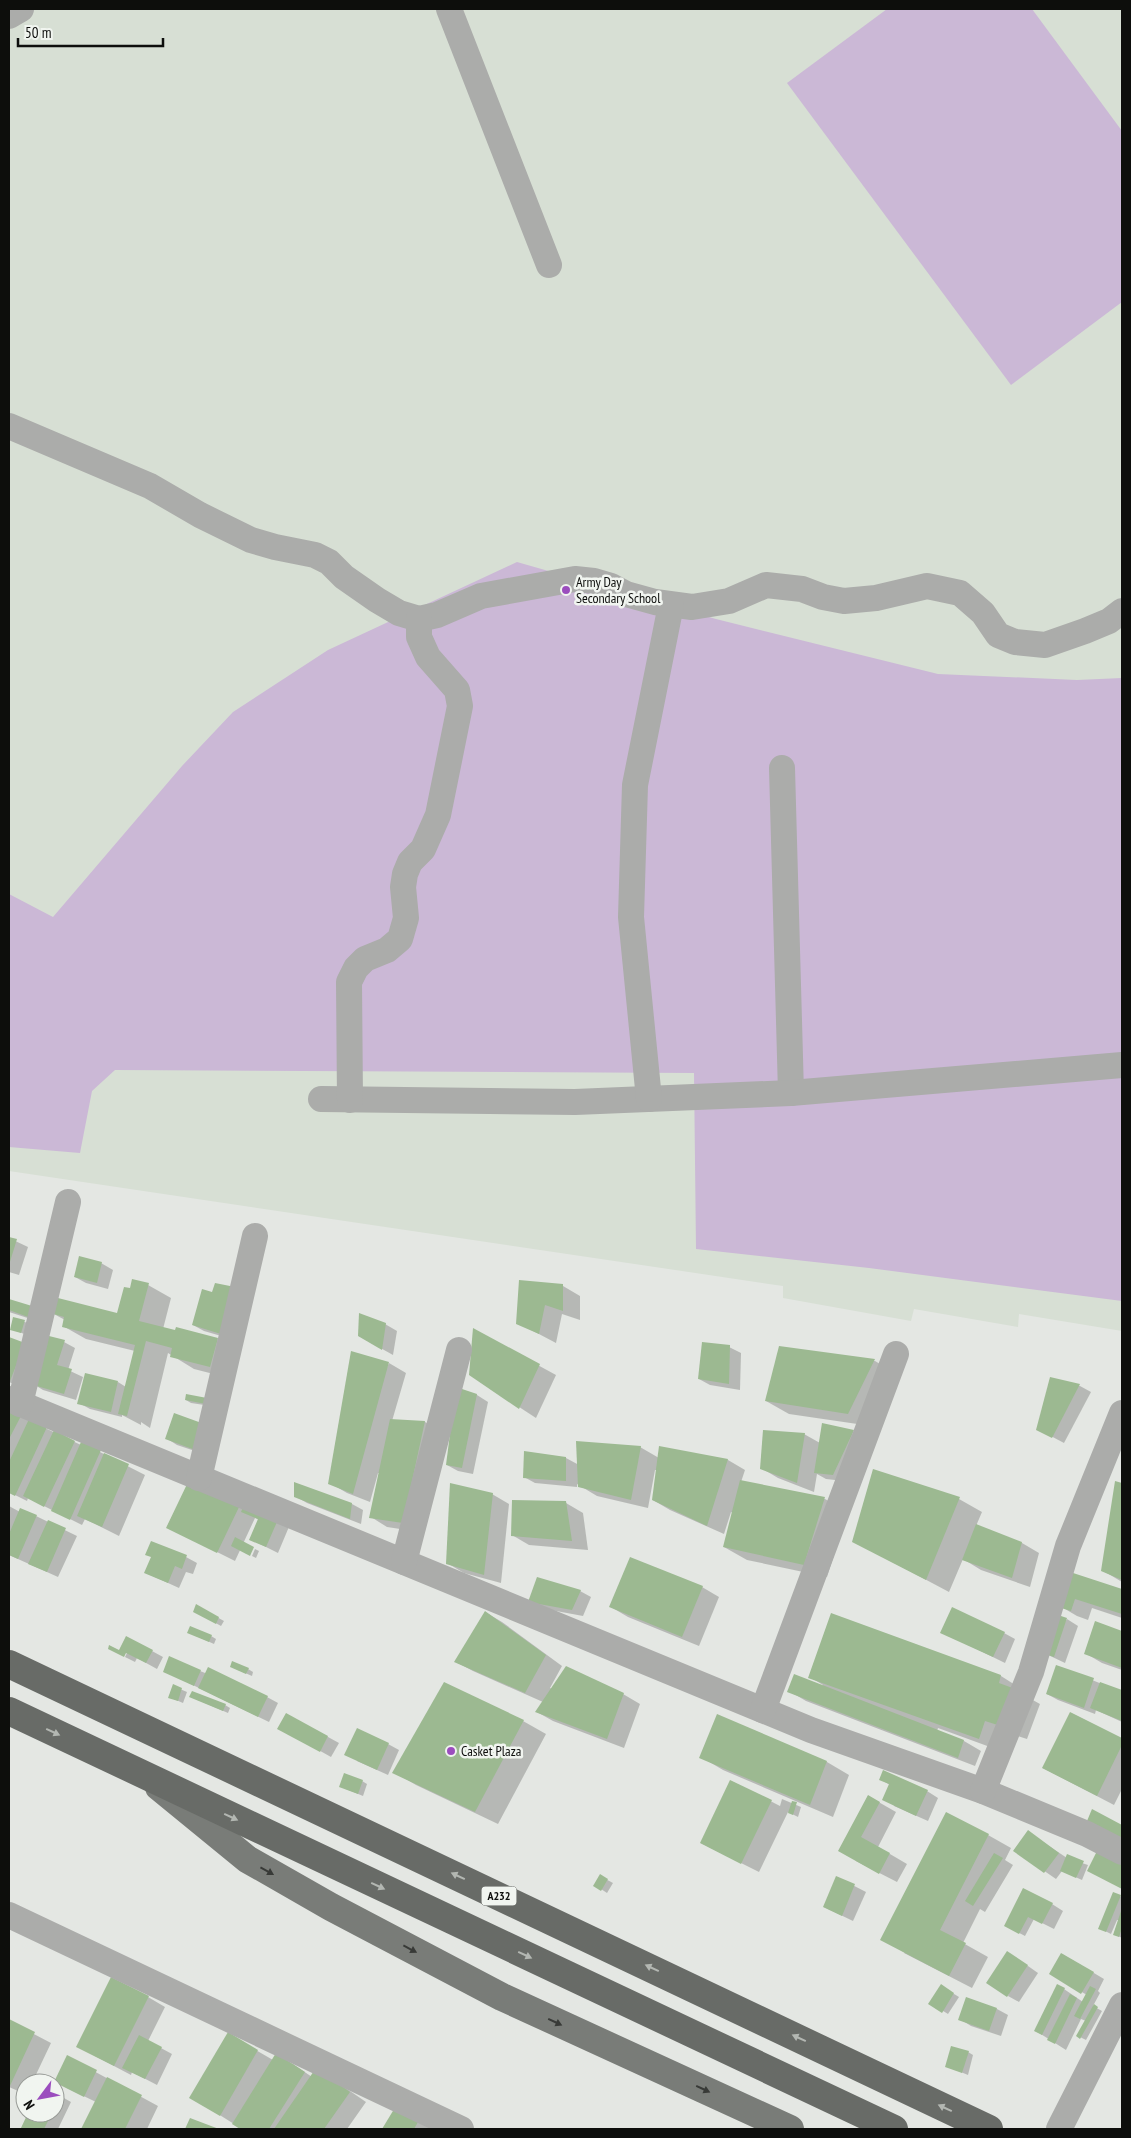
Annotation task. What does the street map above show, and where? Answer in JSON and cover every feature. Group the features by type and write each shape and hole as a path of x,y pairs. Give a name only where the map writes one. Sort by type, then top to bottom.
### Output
{"highway":[{"name":"A232","path":"9,1664 989,2129"},
{"path":"9,1712 894,2129"}],"main road":[{"path":"146,1777 247,1859 331,1907 502,1997 790,2129"}],"street":[{"path":"9,16 21,9"},
{"path":"449,9 549,266"},
{"path":"9,426 150,486 200,515 251,540 315,555 329,562 344,577 377,600 399,613 419,619 437,615 481,596 575,579 594,581 611,586 626,594 670,605 692,607 730,601 766,585 794,588 844,601 876,598 927,586 960,593 983,613 998,635 1015,642 1045,645 1109,621 1122,611"},
{"path":"649,1099 631,917 635,785 670,605"},
{"path":"350,1100 349,982 356,968 365,959 388,950 400,940 406,918 403,887 405,874 410,862 423,849 438,815 460,706 457,690 428,657 419,637 419,619"},
{"path":"782,768 792,1093"},
{"path":"321,1100 575,1102 792,1093 1122,1065"},
{"path":"68,1202 15,1401 811,1730 983,1791 1086,1834 1122,1852"},
{"path":"199,1478 255,1236"},
{"path":"404,1562 459,1350"},
{"path":"763,1710 896,1354"},
{"path":"983,1791 1031,1672 1068,1546 1122,1413"},
{"path":"9,1915 461,2129"},
{"path":"1059,2129 1122,2005"}],"shaded area":[{"name":"Army Day Secondary School","path":"9,9 1122,9 1122,1331 1019,1314 1018,1327 914,1309 911,1321 783,1298 783,1286 9,1171"},
{"path":"887,9 1032,9 1122,131 1122,302 1011,385 787,83"},
{"path":"517,562 716,619 938,674 1077,680 1122,678 1122,1301 869,1268 696,1249 694,1073 115,1070 92,1091 80,1153 9,1147 9,894 53,917 182,766 233,712 328,650"}],"building":[{"path":"9,1237 17,1239 9,1265"},
{"path":"79,1256 102,1262 97,1283 74,1277"},
{"path":"132,1279 149,1283 139,1321 175,1330 176,1327 218,1338 210,1367 170,1357 172,1348 146,1341 127,1416 118,1414 135,1345 62,1327 64,1317 50,1313 54,1297 117,1313 124,1287 130,1288"},
{"path":"519,1280 563,1284 563,1311 545,1305 539,1334 516,1324"},
{"path":"215,1283 235,1287 224,1335 192,1325 202,1289 212,1292"},
{"path":"9,1299 32,1306 28,1317 9,1310"},
{"path":"359,1313 386,1323 382,1350 358,1336"},
{"path":"13,1317 25,1320 21,1333 10,1330"},
{"path":"473,1328 540,1364 519,1409 469,1375"},
{"path":"45,1335 65,1340 57,1365 72,1369 64,1394 30,1384"},
{"path":"9,1337 25,1343 10,1381 9,1380"},
{"path":"702,1342 730,1345 729,1384 698,1379"},
{"path":"779,1346 875,1359 848,1414 765,1401"},
{"path":"351,1351 389,1362 353,1494 328,1484"},
{"path":"85,1373 118,1381 111,1412 77,1404"},
{"path":"1050,1377 1080,1384 1052,1438 1036,1430"},
{"path":"456,1387 477,1394 462,1468 446,1465"},
{"path":"186,1394 207,1398 206,1404 185,1400"},
{"path":"9,1409 21,1416 9,1439"},
{"path":"174,1413 207,1425 198,1451 165,1439"},
{"path":"29,1419 47,1427 15,1496 9,1493 9,1462"},
{"path":"390,1419 425,1421 403,1523 369,1518"},
{"path":"822,1423 854,1430 833,1475 814,1473"},
{"path":"54,1430 75,1441 44,1507 23,1496"},
{"path":"763,1430 805,1433 797,1483 760,1469"},
{"path":"576,1441 641,1446 631,1500 578,1487"},
{"path":"81,1442 101,1450 70,1520 51,1511"},
{"path":"659,1446 728,1459 707,1526 652,1500"},
{"path":"524,1451 566,1457 566,1481 523,1478"},
{"path":"104,1453 129,1464 102,1527 77,1516"},
{"path":"873,1469 960,1497 926,1580 852,1542"},
{"path":"189,1480 240,1505 217,1553 166,1528"},
{"path":"740,1480 825,1497 804,1565 723,1547"},
{"path":"1115,1481 1122,1483 1122,1580 1101,1571"},
{"path":"294,1482 352,1503 350,1519 294,1497"},
{"path":"450,1483 493,1493 484,1575 446,1564"},
{"path":"246,1500 280,1515 266,1547 249,1540 258,1519 241,1512"},
{"path":"512,1500 566,1501 572,1541 511,1536"},
{"path":"20,1508 37,1515 18,1559 9,1555 9,1534"},
{"path":"48,1520 66,1528 47,1572 28,1564"},
{"path":"976,1524 1022,1542 1012,1578 962,1560"},
{"path":"235,1537 254,1547 250,1556 231,1546"},
{"path":"151,1541 187,1555 182,1569 175,1566 168,1583 144,1573 151,1557 145,1555"},
{"path":"630,1557 703,1586 682,1637 609,1607"},
{"path":"1067,1571 1122,1589 1122,1614 1075,1599 1071,1611 1058,1607"},
{"path":"537,1577 581,1590 572,1610 528,1602"},
{"path":"196,1604 219,1617 216,1624 193,1612"},
{"path":"952,1607 1005,1632 993,1657 940,1633"},
{"path":"485,1611 546,1655 525,1693 454,1662"},
{"path":"831,1613 1001,1675 999,1683 1018,1690 1004,1727 985,1721 979,1739 808,1678"},
{"path":"1055,1614 1067,1618 1054,1657 1042,1653"},
{"path":"1095,1621 1122,1631 1122,1668 1084,1654"},
{"path":"190,1626 212,1635 209,1642 187,1633"},
{"path":"126,1636 153,1650 146,1663 126,1653 124,1657 108,1649 109,1645 119,1650"},
{"path":"169,1656 201,1670 194,1686 163,1672"},
{"path":"232,1661 249,1668 246,1674 230,1667"},
{"path":"1056,1665 1094,1678 1084,1708 1046,1694"},
{"path":"566,1666 624,1693 607,1739 535,1712"},
{"path":"208,1667 268,1696 258,1717 198,1688"},
{"path":"794,1674 964,1740 958,1758 787,1692"},
{"path":"444,1682 524,1720 475,1812 392,1773"},
{"path":"1100,1682 1122,1690 1122,1721 1090,1708"},
{"path":"173,1684 182,1688 178,1701 168,1698"},
{"path":"192,1691 226,1704 223,1711 189,1697"},
{"path":"1070,1712 1122,1738 1122,1745 1097,1796 1042,1768"},
{"path":"286,1713 328,1736 320,1752 277,1729"},
{"path":"717,1714 827,1761 810,1805 699,1758"},
{"path":"357,1728 389,1743 377,1770 344,1755"},
{"path":"883,1770 928,1790 916,1816 882,1800 889,1784 879,1780"},
{"path":"344,1773 363,1780 358,1794 339,1787"},
{"path":"730,1780 772,1800 741,1864 700,1843"},
{"path":"868,1795 880,1802 861,1837 890,1853 879,1874 838,1851"},
{"path":"792,1801 797,1802 793,1815 788,1813"},
{"path":"1092,1809 1122,1825 1122,1840 1087,1821"},
{"path":"946,1812 989,1834 940,1930 966,1943 949,1976 880,1940"},
{"path":"1028,1830 1059,1853 1044,1873 1013,1851"},
{"path":"1099,1847 1122,1859 1122,1889 1087,1871"},
{"path":"994,1853 1003,1858 973,1906 965,1901"},
{"path":"1067,1854 1084,1861 1076,1878 1060,1871"},
{"path":"600,1874 608,1879 601,1891 593,1886"},
{"path":"836,1876 855,1884 842,1916 823,1907"},
{"path":"1023,1888 1053,1903 1042,1924 1028,1917 1019,1934 1004,1926"},
{"path":"1113,1892 1121,1895 1106,1932 1098,1929"},
{"path":"1122,1908 1122,1928 1119,1937 1113,1935"},
{"path":"1007,1951 1028,1965 1007,1997 986,1983"},
{"path":"1061,1953 1094,1972 1081,1994 1049,1974"},
{"path":"111,1977 149,1996 114,2066 76,2047"},
{"path":"941,1984 954,1993 942,2013 928,2004"},
{"path":"1057,1984 1065,1988 1042,2035 1034,2031"},
{"path":"1090,1986 1096,1989 1080,2019 1074,2016"},
{"path":"1070,1994 1077,1998 1055,2044 1047,2040"},
{"path":"966,1997 997,2008 989,2031 958,2020"},
{"path":"1094,2004 1098,2007 1080,2039 1076,2036"},
{"path":"9,2019 35,2032 9,2088"},
{"path":"228,2032 258,2050 220,2116 189,2098"},
{"path":"139,2035 162,2047 145,2079 122,2068"},
{"path":"951,2046 969,2051 962,2073 945,2067"},
{"path":"276,2053 305,2072 269,2129 240,2129 232,2124"},
{"path":"67,2055 97,2070 84,2097 65,2088 65,2073 58,2073"},
{"path":"316,2068 350,2092 324,2129 274,2129"},
{"path":"107,2077 142,2095 125,2129 81,2129"},
{"path":"399,2101 422,2115 414,2129 382,2129"},
{"path":"190,2118 219,2129 185,2129"},
{"path":"23,2123 47,2123 44,2129 21,2128"}],"place":[{"name":"Army Day Secondary School","path":"566,590"},
{"name":"Casket Plaza","path":"451,1751"}]}
